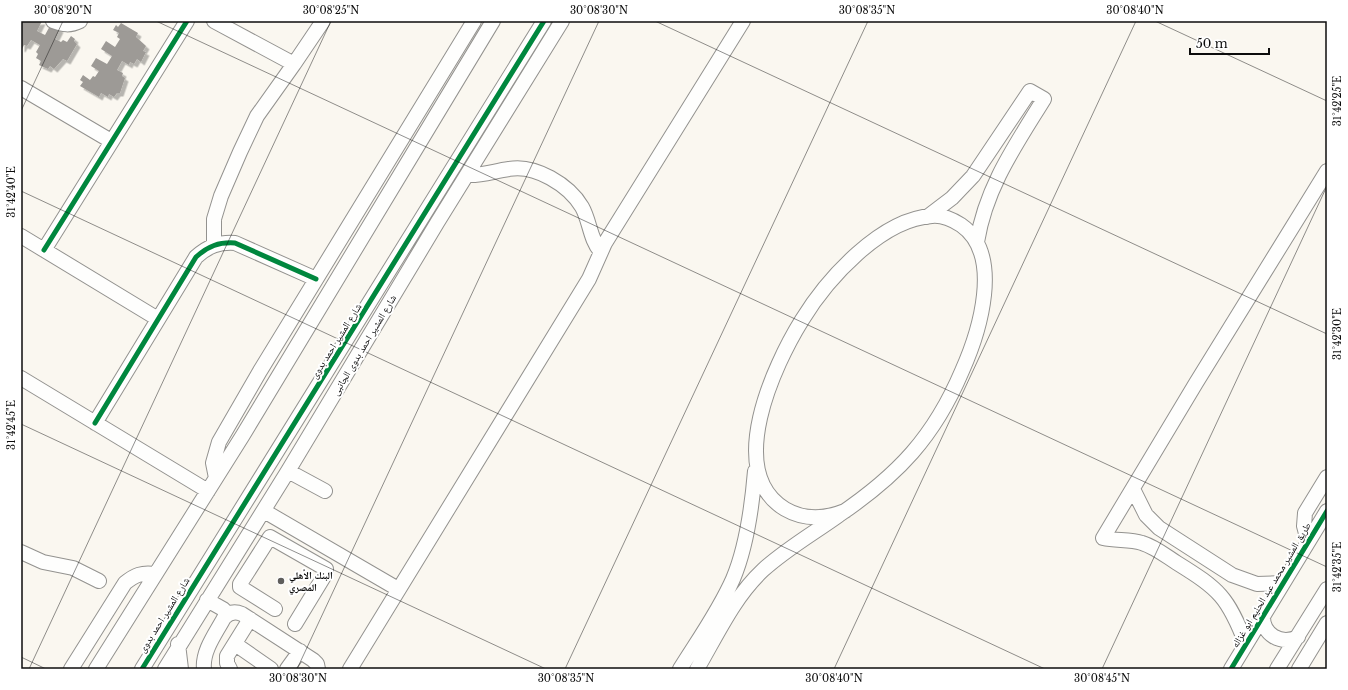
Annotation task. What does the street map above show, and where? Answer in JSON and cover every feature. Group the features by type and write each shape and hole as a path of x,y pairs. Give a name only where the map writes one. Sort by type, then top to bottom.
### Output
{"street":[{"path":"53,21 63,25 70,25 80,21"},
{"path":"44,250 186,21"},
{"path":"214,21 294,64"},
{"path":"214,244 214,220 221,196 240,152 258,116 323,21"},
{"path":"216,478 213,463 216,448 260,371 474,21"},
{"path":"96,669 216,478 493,21"},
{"name":"شارع المشير احمد بدوى","path":"142,669 544,21"},
{"name":"شارع المشير احمد بدوى الجانبى","path":"165,669 264,511 466,175 562,21"},
{"path":"350,669 589,278 601,252 645,176 743,21"},
{"path":"21,88 112,141"},
{"path":"680,669 720,605 735,572 749,519 760,427 770,386 787,346 807,311 830,281 864,248 894,228 927,216 963,188 993,148 1030,91 1044,99 1009,156 988,198 977,242"},
{"path":"993,148 1009,156"},
{"path":"466,175 481,175 510,169 526,169 541,174 574,196 583,209 595,244 601,252"},
{"path":"1246,644 1235,616 1220,594 1207,581 1158,550 1134,541 1103,538 1196,383 1327,171"},
{"path":"424,215 437,223"},
{"path":"697,669 736,602 754,579 776,559 845,511 888,478 910,456 936,422 955,388 974,340 982,308 983,260 977,242 966,229 952,220 936,216 927,216"},
{"path":"21,236 158,319"},
{"path":"95,423 196,257 204,250 214,244 224,242 235,243 316,279"},
{"path":"260,371 276,380"},
{"path":"21,378 208,491"},
{"path":"756,465 760,479 767,492 780,506 789,511 802,516 817,518 826,517 845,511"},
{"path":"288,471 325,491"},
{"path":"1308,541 1304,526 1305,513 1327,477"},
{"path":"1133,488 1146,515 1167,534 1240,579 1257,584 1283,583"},
{"path":"264,511 398,589"},
{"name":"طريق المشير محمد عبد الحليم ابو غزاله","path":"1231,669 1327,511"},
{"path":"1158,550 1167,534"},
{"path":"275,609 240,587 241,581 270,537 326,569 326,573 295,624"},
{"path":"21,552 43,562 74,568 99,581"},
{"path":"236,556 251,565"},
{"path":"71,669 124,582 145,572 155,574"},
{"path":"1277,669 1327,589"},
{"path":"207,600 224,609 228,614"},
{"path":"177,612 178,647 182,669"},
{"path":"204,669 204,657 206,650 224,618 228,614 239,612 316,662 318,669"},
{"path":"1263,615 1265,628 1274,637 1286,641 1298,637"},
{"path":"230,669 226,659 250,619"},
{"path":"1299,669 1327,623"},
{"path":"235,644 272,669"},
{"path":"287,669 300,652"}],"building":[{"path":"21,21 42,21 37,31 45,35 51,24 60,29 55,39 61,42 63,40 67,42 71,36 75,39 74,41 77,44 67,61 63,59 54,69 50,66 48,69 39,65 41,61 36,58 38,54 36,52 40,45 31,40 27,46 24,45 22,49 21,48"},
{"path":"121,23 138,33 136,37 146,46 143,51 146,52 141,62 137,59 134,64 130,62 129,65 122,61 117,70 123,73 122,76 125,78 120,93 117,93 114,97 109,94 108,97 101,93 99,97 80,86 83,82 80,80 83,75 90,80 93,76 95,77 99,71 91,66 96,58 107,64 112,56 101,49 106,41 115,47 120,39 117,37 119,33 113,30 116,25 118,27"}],"cycle path":[{"path":"44,250 187,21"},
{"path":"142,669 544,21"},
{"path":"95,423 196,257 205,250 219,244 235,243 316,279"},
{"path":"1231,669 1327,511"}],"place":[{"name":"البنك الأهلي المصري","path":"281,581"}]}
